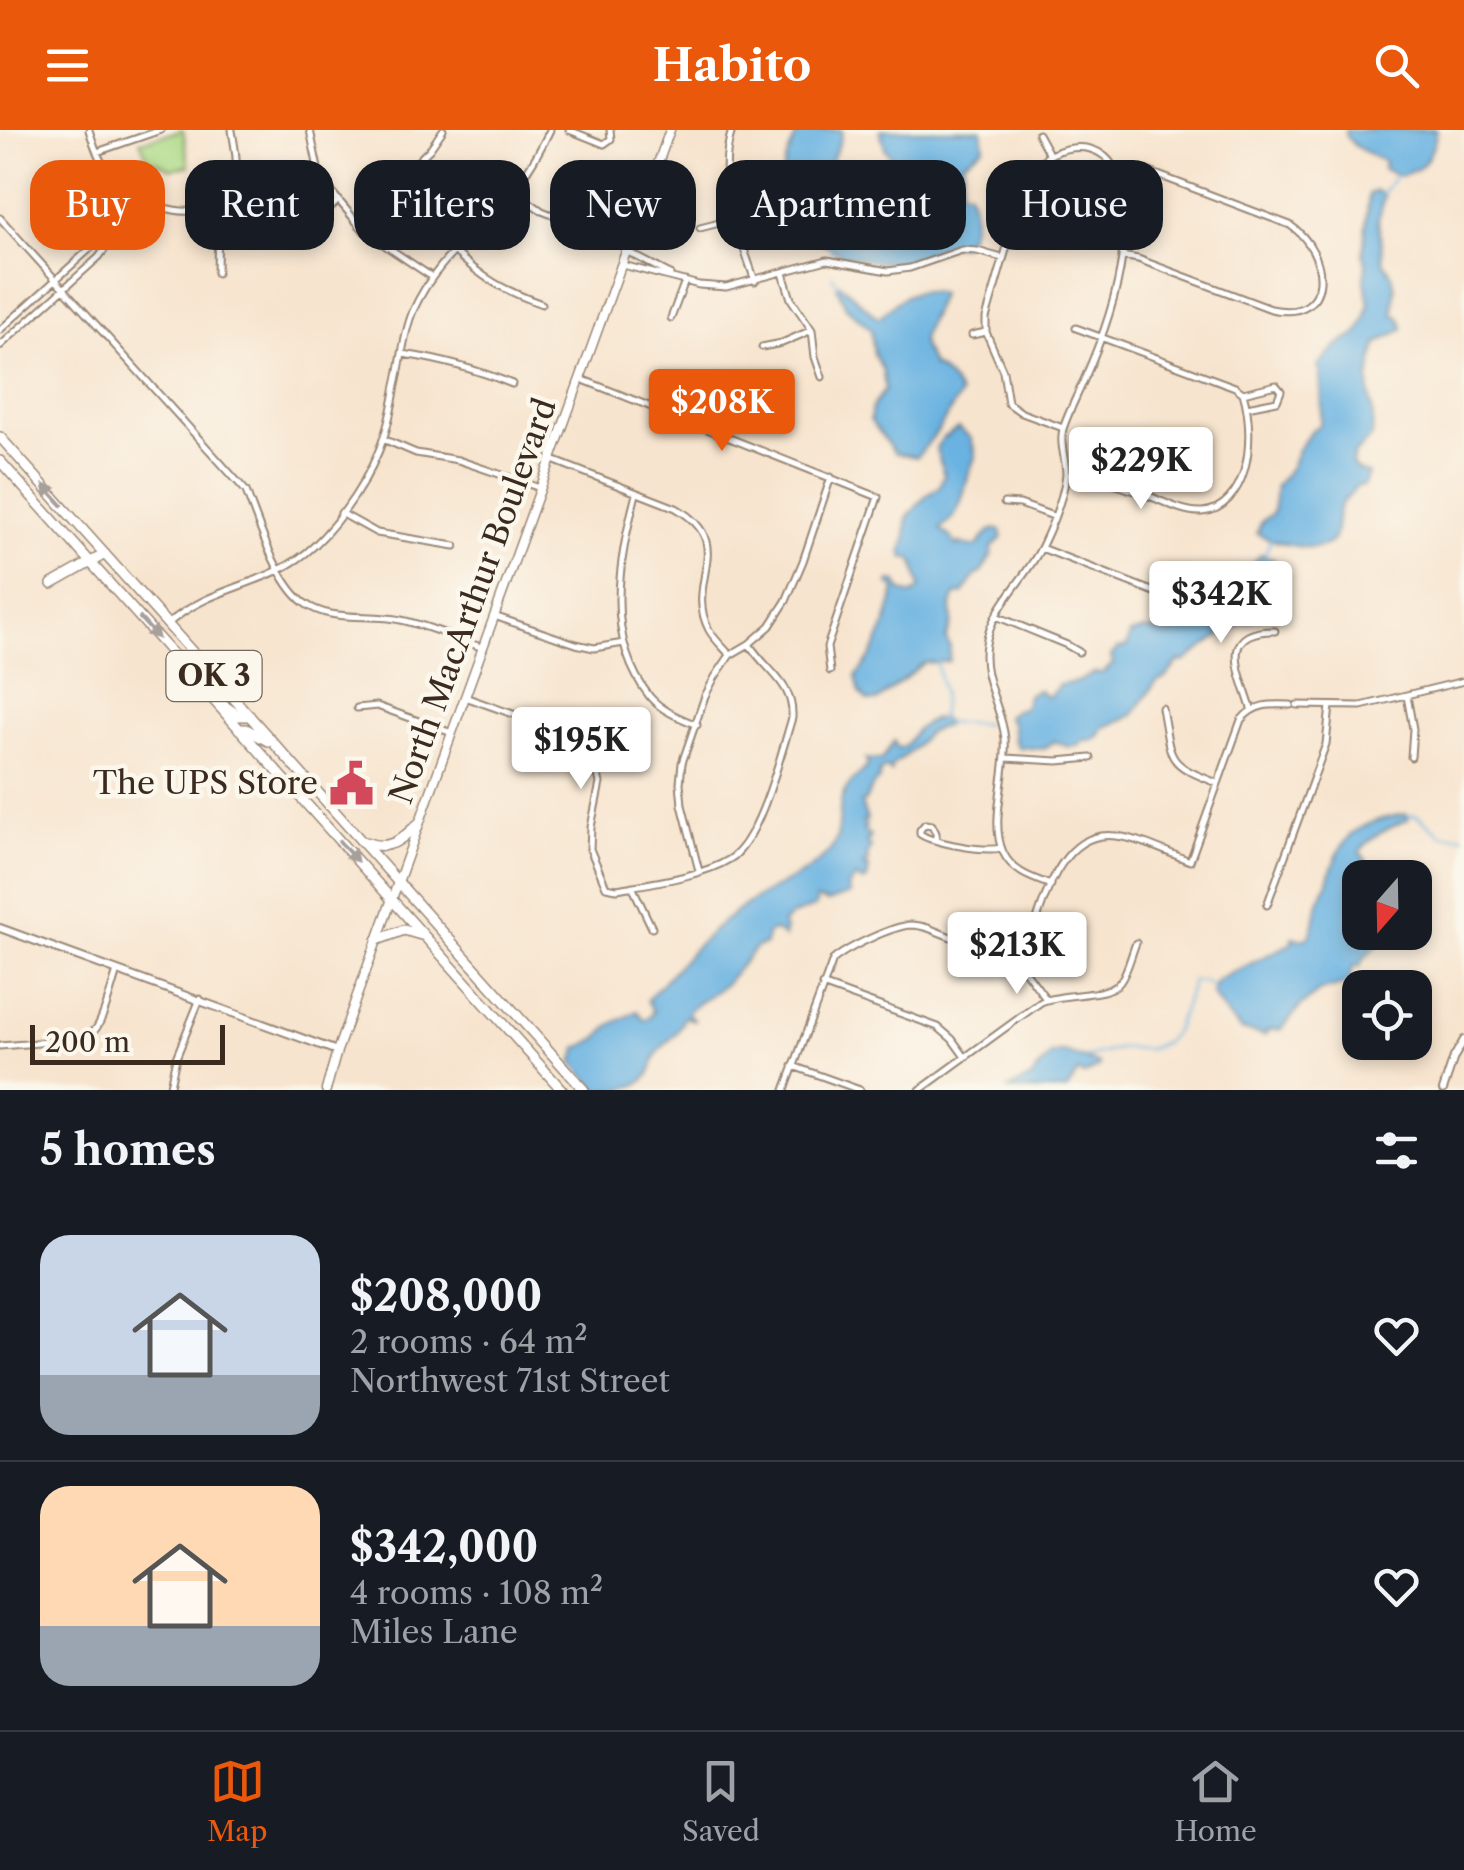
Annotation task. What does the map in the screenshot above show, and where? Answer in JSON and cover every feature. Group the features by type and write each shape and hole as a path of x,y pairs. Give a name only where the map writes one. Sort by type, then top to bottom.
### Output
{"highway":[{"name":"OK 3","path":"0,437 584,1090"},
{"name":"OK 3","path":"0,461 562,1090"},
{"path":"98,572 86,571 55,586 105,554"},
{"path":"208,694 239,716 250,716"},
{"path":"239,729 246,729 279,748"},
{"path":"360,840 388,846 419,823"},
{"path":"377,940 404,930 425,937"},
{"path":"498,1018 510,1007"}],"main road":[{"name":"North MacArthur Boulevard","path":"659,160 670,130"},
{"name":"North MacArthur Boulevard","path":"326,1090 627,250"}],"street":[{"path":"89,130 102,160"},
{"path":"97,152 160,130"},
{"path":"232,130 236,160"},
{"path":"310,130 318,173 354,219"},
{"path":"420,160 443,130"},
{"path":"530,166 550,130"},
{"path":"568,130 604,144 612,137 610,130"},
{"path":"725,160 732,130"},
{"path":"1038,134 1049,154"},
{"path":"1041,160 1076,147 1093,150 1107,160"},
{"path":"1122,256 1286,312 1310,304 1320,286 1314,250 1298,230 1163,177"},
{"path":"334,204 338,200"},
{"path":"0,218 246,491 260,530 295,595 314,609 407,622 483,648"},
{"path":"700,228 716,224"},
{"path":"0,330 86,250"},
{"path":"0,346 104,250"},
{"path":"218,250 218,273"},
{"path":"391,250 432,277"},
{"path":"168,624 217,593 280,571 314,546 342,513 384,439 412,312 453,250 482,277 542,304"},
{"path":"631,250 672,276"},
{"path":"745,250 755,281"},
{"path":"621,265 718,288 834,260 895,271 966,250 1002,258"},
{"path":"1004,250 988,306 986,332 1002,371 1006,398 1022,413 1064,428"},
{"path":"1051,885 1018,871 1001,848 1004,730 985,661 988,634 1041,548 1053,516 1066,474 1064,428 1100,337 1122,250"},
{"path":"783,272 791,300 812,330 822,377"},
{"path":"672,318 686,281"},
{"path":"1066,474 1096,478 1191,511 1214,510 1229,499 1242,477 1248,453 1246,407 1243,393 1235,387 1076,328"},
{"path":"762,346 782,343 812,330"},
{"path":"972,335 986,332"},
{"path":"403,354 446,361 512,384"},
{"path":"580,378 878,498 827,647 830,671"},
{"path":"1243,393 1276,385 1281,391 1277,401 1246,407"},
{"path":"384,439 410,451 480,467 540,488"},
{"path":"1128,489 1136,466 1150,450"},
{"path":"550,459 695,519 706,537 708,554 703,607 709,630 730,655"},
{"path":"699,871 682,805 682,763 705,696 730,655 770,626 786,601 831,477"},
{"path":"636,494 624,543 618,596 624,644 631,665 652,698 670,713 696,725"},
{"path":"1004,503 1020,504 1053,516"},
{"path":"342,513 377,534 455,546"},
{"path":"1041,548 1170,598"},
{"path":"494,616 594,648 624,644"},
{"path":"996,616 1079,652"},
{"path":"1251,709 1237,662 1238,650 1244,638 1253,632 1276,631"},
{"path":"465,697 576,739 596,763 600,783 590,849 606,886 617,890 699,871 731,859 746,844 758,821 792,718 793,703 784,684 759,660 749,644"},
{"path":"1020,964 1051,885 1066,856 1083,842 1099,836 1125,837 1190,862 1238,726 1251,709 1268,704 1361,706 1464,681"},
{"path":"1407,696 1413,729 1411,757"},
{"path":"358,708 378,706 452,733"},
{"path":"1267,905 1326,744 1330,706"},
{"path":"1162,708 1174,760 1183,769 1218,783"},
{"path":"1005,758 1090,758"},
{"path":"936,840 989,850 1001,848"},
{"path":"632,886 652,928"},
{"path":"785,1090 830,965 837,956 907,926 928,928 1020,964 1046,999"},
{"path":"0,928 337,1051"},
{"path":"920,1090 1046,999 1116,986 1136,942"},
{"path":"0,1046 78,1038 94,1032 117,971"},
{"path":"822,984 938,1027 965,1057"},
{"path":"169,1090 176,1058 200,999"},
{"path":"1443,1090 1463,1045"},
{"path":"793,1066 860,1090"}],"green space":[{"path":"183,130 188,160 185,167 171,169 165,166 165,160 149,160 140,141"}],"water":[{"path":"799,130 842,130 832,160 787,160"},
{"path":"880,130 982,130 984,147 966,160 893,160"},
{"path":"1345,130 1437,130 1425,162 1401,176 1383,169 1384,162 1355,146"},
{"path":"966,191 971,197 972,226 966,239"},
{"path":"1376,191 1384,196 1378,218 1383,261 1395,289 1393,314 1403,326 1378,343 1375,351 1369,379 1372,437 1354,454 1352,464 1368,474 1364,485 1355,487 1340,506 1335,536 1328,544 1284,544 1257,533 1262,521 1273,513 1276,486 1312,430 1320,425 1318,366 1338,345 1358,334 1365,320 1369,303 1363,253 1369,194"},
{"path":"835,250 936,250 889,262"},
{"path":"840,284 877,317 908,295 922,291 940,293 922,338 923,345 932,366 948,378 960,395 917,457 895,453 870,420 872,408 885,389 883,371 874,354 871,329 846,307 837,287"},
{"path":"958,428 971,438 976,456 960,505 942,531 956,546 977,546 993,530 1001,531 1002,537 980,574 963,594 955,595 946,639 950,646 949,661 924,663 877,701 868,701 860,693 856,676 886,624 895,589 890,581 912,595 920,588 914,562 904,558 902,551 907,518 939,487 944,475 936,448"},
{"path":"1261,554 1273,559 1274,568 1274,593 1266,614 1229,629 1184,662 1179,661 1166,677 1156,682 1133,715 1103,728 1092,740 1069,747 1054,741 1044,749 1018,747 1007,716 1024,708 1028,695 1039,690 1050,696 1059,685 1103,673 1113,664 1111,656 1117,649 1127,647 1130,634 1174,630 1205,612 1237,613 1241,605 1253,602 1256,594 1251,566"},
{"path":"933,719 944,720 946,725 928,732 891,767 891,772 886,768 880,771 879,780 861,803 867,820 862,822 866,826 863,830 870,836 866,842 871,847 868,861 863,864 869,867 867,880 856,877 848,887 850,894 828,902 816,899 816,906 791,916 782,924 784,937 771,931 766,944 756,947 725,984 689,1010 695,1020 684,1017 658,1053 646,1079 627,1088 597,1090 573,1062 578,1049 637,1011 644,1020 650,1017 653,1011 647,1000 707,936 747,904 809,869 827,854 837,836 845,792 868,766 866,759 882,760 894,741 897,748 905,746 916,730"},
{"path":"1406,814 1409,817 1369,842 1360,852 1366,860 1342,860 1342,950 1373,950 1359,967 1354,964 1352,970 1342,970 1342,985 1320,991 1281,1029 1267,1030 1266,1035 1241,1030 1212,994 1216,981 1292,943 1292,937 1308,937 1340,850 1355,832 1377,821"},
{"path":"1064,1052 1099,1067 1084,1075 1078,1072 1067,1090 1007,1090 1030,1079 1051,1055"}],"waterway":[{"path":"1380,197 1396,175"},
{"path":"832,276 840,287"},
{"path":"1265,554 1271,539"},
{"path":"936,661 943,693 940,721"},
{"path":"944,723 988,724"},
{"path":"1409,817 1419,817 1442,835 1464,836"},
{"path":"1084,1058 1122,1048 1149,1049 1165,1042 1175,1031 1193,981 1213,987"}],"place":[{"name":"The UPS Store","path":"351,783"}]}
